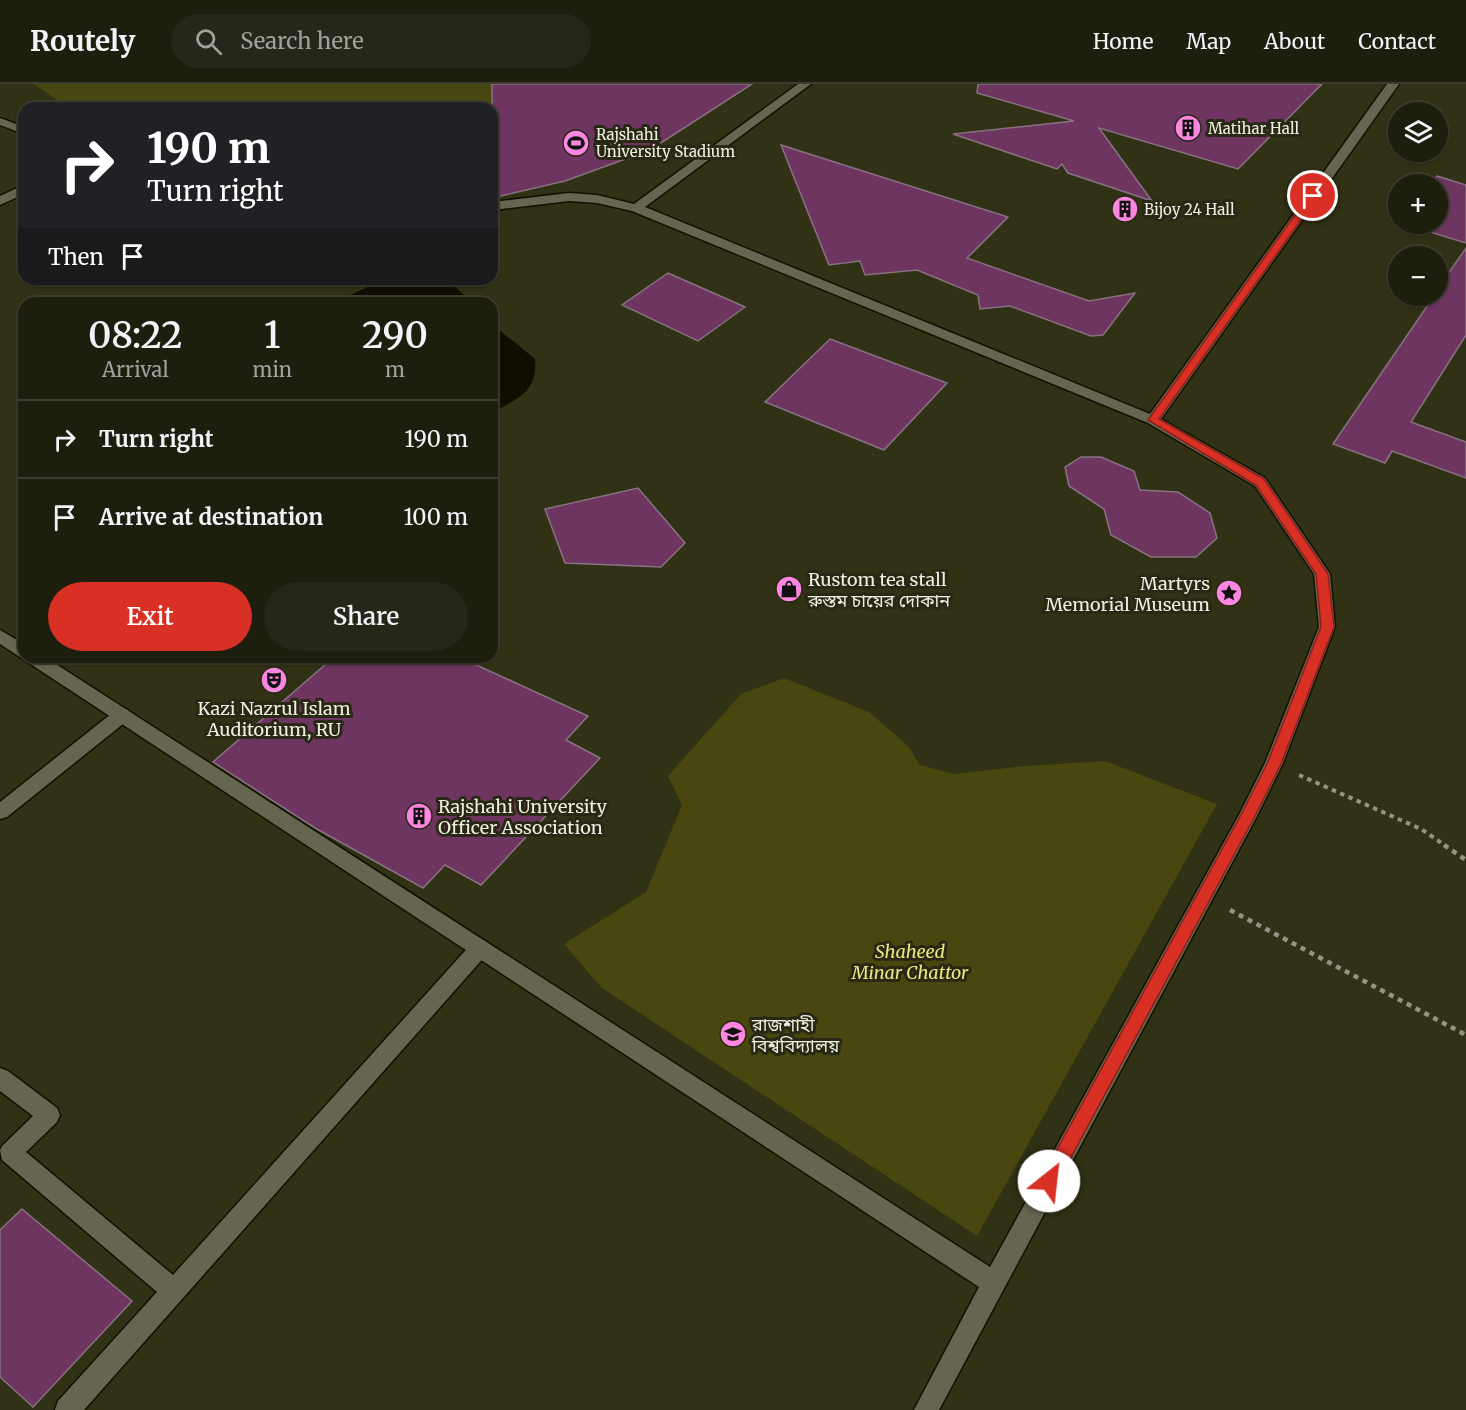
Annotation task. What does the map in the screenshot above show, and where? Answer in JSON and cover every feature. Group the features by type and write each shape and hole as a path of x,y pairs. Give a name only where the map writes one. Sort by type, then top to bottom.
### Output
{"street":[{"path":"636,208 805,84"},
{"path":"1153,420 1393,84"},
{"path":"0,121 18,128"},
{"path":"0,201 18,192"},
{"path":"498,205 569,197 597,199 636,208 1153,420 1260,482 1322,574 1327,627 1274,764 926,1410"},
{"path":"0,636 18,648"},
{"path":"41,663 994,1282"},
{"path":"0,812 122,715"},
{"path":"67,1410 480,948"},
{"path":"0,1078 48,1115 10,1153 174,1291"}],"path":[{"path":"1274,764 1421,829 1466,860"},
{"path":"1204,896 1466,1035"}],"shaded area":[{"name":"রাজশাহী বিশ্ববিদ্যালয়","path":"0,84 1466,84 1466,1410 0,1410"},
{"path":"372,285 452,285 466,297 346,297"},
{"path":"498,329 535,359 535,370 529,387 498,410"}],"green space":[{"name":"Rajshahi University Stadium","path":"34,84 717,84 666,140 498,190 498,102 60,102"},
{"name":"Shaheed Minar Chattor","path":"784,678 869,712 908,746 920,765 954,774 1025,766 1105,761 1217,804 977,1236 602,988 564,944 646,892 682,805 668,776 741,694"}],"building":[{"path":"492,84 752,84 650,150 565,181 498,197 498,102 492,102"},
{"name":"Matihar Hall","path":"978,84 1322,84 1238,169 1099,128 1152,201 1068,173 1062,164 1057,169 953,134 1074,121 977,93"},
{"path":"781,145 1008,217 967,258 1089,301 1135,293 1103,335 1091,336 1010,306 980,309 978,295 917,270 865,275 860,261 829,265"},
{"path":"1448,179 1466,185 1466,243 1437,234 1448,234"},
{"path":"1466,248 1466,335 1411,422 1466,442 1466,478 1392,451 1385,463 1333,444 1427,306 1448,306 1448,274"},
{"path":"668,273 745,307 698,341 622,305"},
{"path":"830,339 947,383 884,450 765,402"},
{"path":"1081,457 1101,457 1134,471 1140,490 1178,492 1210,513 1217,538 1196,557 1151,557 1111,535 1104,509 1069,486 1065,467"},
{"path":"638,488 685,543 661,567 565,563 545,509"},
{"name":"Rajshahi University Officer Association","path":"327,663 472,663 588,716 566,740 600,758 481,885 445,865 423,888 315,828 213,762"},
{"path":"22,1209 132,1301 33,1407 0,1377 0,1230"}],"place":[{"name":"Matihar Hall","path":"1188,128"},
{"name":"Rajshahi University Stadium","path":"576,143"},
{"name":"Bijoy 24 Hall","path":"1125,209"},
{"name":"Rustom tea stall রুস্তম চায়ের দোকান","path":"789,589"},
{"name":"Martyrs Memorial Museum","path":"1229,593"},
{"name":"Kazi Nazrul Islam Auditorium, RU","path":"274,680"},
{"name":"Rajshahi University Officer Association","path":"419,816"},
{"name":"রাজশাহী বিশ্ববিদ্যালয়","path":"733,1034"}],"route":[{"path":"1049,1181 1248,816 1274,764 1327,627 1322,574 1260,482 1153,420 1313,196"}]}
